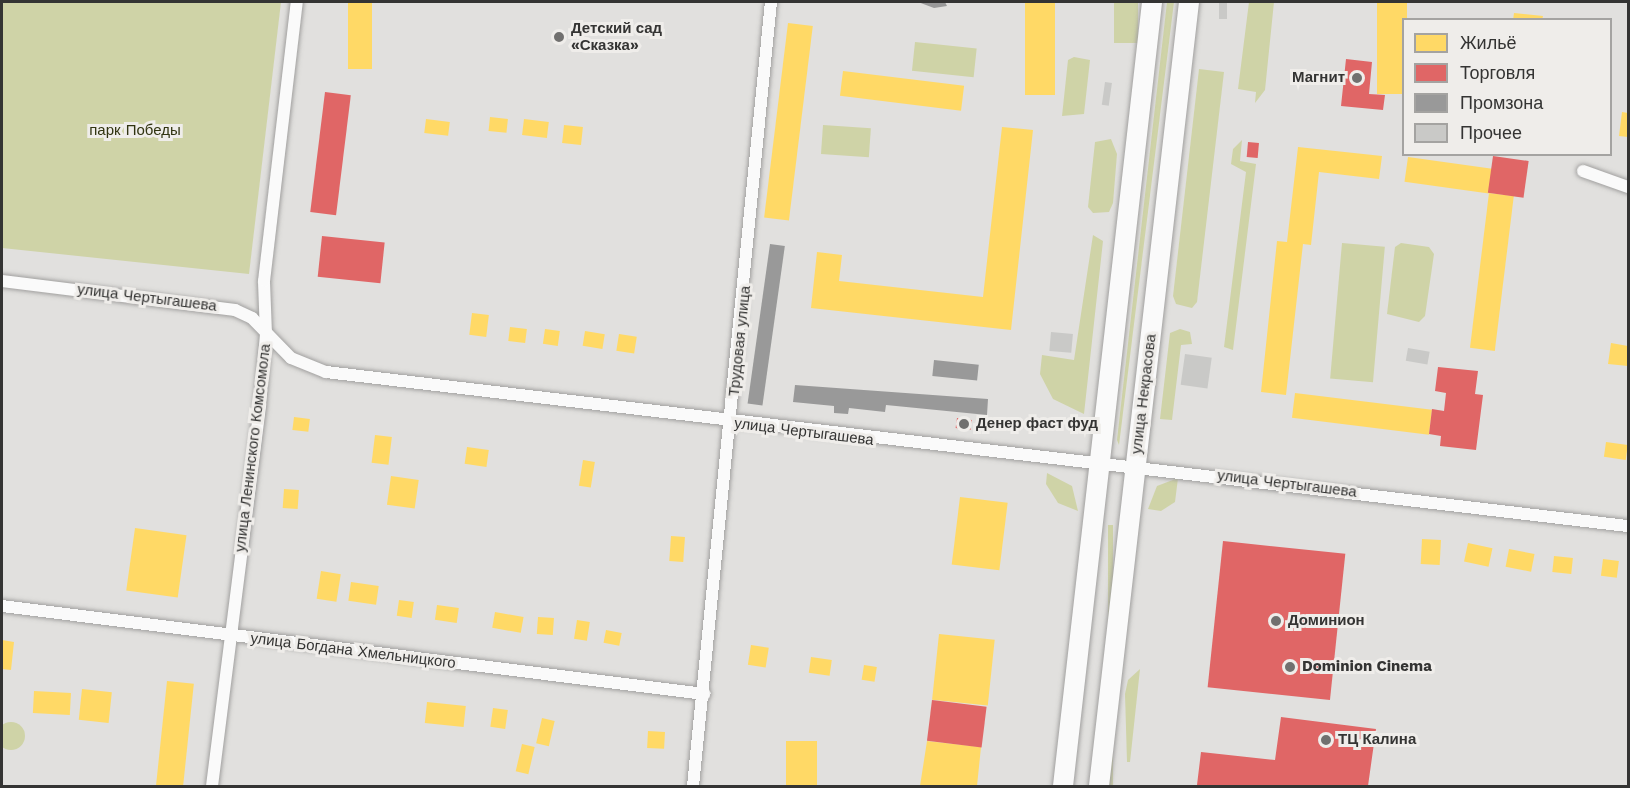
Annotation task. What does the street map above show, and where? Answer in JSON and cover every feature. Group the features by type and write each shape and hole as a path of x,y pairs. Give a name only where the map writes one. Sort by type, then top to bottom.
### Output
{"main road":[{"path":"1063,786 1152,2"},
{"name":"улица Некрасова","path":"1099,786 1189,2"}],"street":[{"name":"улица Ленинского Комсомола","path":"212,786 266,334 264,281 297,2"},
{"name":"Трудовая улица","path":"693,786 705,694 771,2"},
{"path":"1583,171 1629,187"},
{"name":"улица Чертыгашева","path":"2,280 225,307 252,318 266,334 302,366 326,372 731,424 1135,466 1629,526"},
{"name":"улица Богдана Хмельницкого","path":"2,606 705,694"}],"green space":[{"name":"парк Победы","path":"2,2 281,2 249,274 2,248"},
{"path":"1114,2 1138,2 1138,43 1114,43"},
{"path":"1167,2 1174,2 1119,445 1117,440"},
{"path":"1249,2 1274,2 1265,90 1255,103 1256,92 1238,89"},
{"path":"915,42 977,48 974,77 912,71"},
{"path":"1074,57 1090,60 1084,114 1062,116 1068,60"},
{"path":"1199,69 1224,72 1197,302 1192,308 1176,304 1173,296"},
{"path":"823,125 871,128 869,157 821,154"},
{"path":"1111,139 1117,154 1113,203 1109,212 1093,213 1088,207 1095,142"},
{"path":"1242,140 1240,161 1256,164 1233,350 1224,347 1246,172 1231,164 1233,149"},
{"path":"1093,235 1103,241 1084,414 1053,399 1040,374 1042,355 1074,360"},
{"path":"1342,243 1385,247 1373,382 1330,378"},
{"path":"1401,243 1429,247 1434,254 1425,316 1419,322 1387,314 1395,247"},
{"path":"1180,329 1190,332 1192,344 1181,345 1172,420 1160,419 1170,333"},
{"path":"1047,473 1072,486 1078,511 1058,503 1046,484"},
{"path":"1178,478 1175,502 1161,511 1148,509 1157,486"},
{"path":"1108,525 1113,525 1113,786 1108,786"},
{"path":"1140,669 1130,762 1127,762 1125,694 1128,680"},
{"path":"6,723 16,723 24,731 24,741 16,749 6,749 -1,743 -1,729"}],"building: Жильё":[{"path":"348,2 372,2 372,69 348,69"},
{"path":"1025,2 1055,2 1055,95 1025,95"},
{"path":"1377,2 1407,2 1407,18 1402,18 1402,94 1377,94"},
{"path":"1514,13 1543,16 1542,18 1513,18"},
{"path":"788,23 813,26 789,221 764,218"},
{"path":"843,71 964,86 961,111 840,96"},
{"path":"1622,112 1628,113 1628,137 1619,136"},
{"path":"490,117 508,119 506,133 489,131"},
{"path":"426,119 450,122 448,136 424,133"},
{"path":"524,119 549,122 547,138 522,135"},
{"path":"564,125 583,127 581,145 562,143"},
{"path":"1002,127 1033,130 1011,330 811,308 817,252 842,255 839,281 983,297"},
{"path":"1298,147 1382,156 1379,179 1319,172 1311,245 1303,244 1286,395 1261,392 1277,241 1287,242"},
{"path":"1408,157 1492,169 1489,194 1405,182"},
{"path":"1489,193 1514,196 1495,351 1470,348"},
{"path":"472,313 489,315 486,337 469,335"},
{"path":"510,327 527,329 525,343 508,341"},
{"path":"545,329 560,331 558,346 543,344"},
{"path":"585,331 605,334 602,349 583,346"},
{"path":"619,334 637,337 634,354 616,351"},
{"path":"1611,343 1628,346 1628,366 1608,364"},
{"path":"1295,393 1432,410 1429,435 1292,418"},
{"path":"294,417 310,419 308,432 292,430"},
{"path":"375,435 392,437 388,465 372,463"},
{"path":"1606,442 1628,445 1626,460 1604,457"},
{"path":"467,447 489,450 486,467 465,464"},
{"path":"583,460 595,462 591,488 579,486"},
{"path":"391,476 419,480 415,509 387,505"},
{"path":"284,489 299,490 298,509 283,508"},
{"path":"960,497 1008,503 999,570 952,564"},
{"path":"135,528 186,535 178,598 126,590"},
{"path":"671,536 685,537 683,562 669,561"},
{"path":"1422,539 1441,540 1440,565 1421,564"},
{"path":"1468,543 1492,548 1489,567 1464,562"},
{"path":"1509,549 1535,554 1531,572 1506,567"},
{"path":"1554,556 1573,558 1571,574 1552,572"},
{"path":"1603,559 1619,561 1617,578 1601,576"},
{"path":"321,571 341,574 336,602 317,599"},
{"path":"351,582 379,586 376,605 348,601"},
{"path":"399,600 414,602 412,618 397,616"},
{"path":"437,605 459,608 457,623 435,620"},
{"path":"495,612 524,617 521,633 492,628"},
{"path":"538,617 554,618 553,635 537,634"},
{"path":"577,620 590,622 587,641 574,639"},
{"path":"606,630 622,633 619,646 604,643"},
{"path":"939,634 995,640 988,705 932,700"},
{"path":"2,640 14,642 11,670 2,669"},
{"path":"751,645 769,648 766,668 748,665"},
{"path":"811,657 832,660 830,676 809,673"},
{"path":"864,665 877,667 874,682 862,680"},
{"path":"167,681 194,684 183,786 156,785"},
{"path":"82,689 112,692 109,723 79,720"},
{"path":"34,691 71,693 70,715 33,713"},
{"path":"427,702 466,706 464,727 425,723"},
{"path":"493,708 508,710 505,729 490,727"},
{"path":"542,718 555,721 549,746 536,743"},
{"path":"648,731 665,732 664,749 647,748"},
{"path":"786,741 817,741 817,786 786,786"},
{"path":"927,741 981,747 977,786 920,786"},
{"path":"522,744 535,747 528,774 516,771"}],"building: Торговля":[{"name":"Магнит","path":"1346,59 1372,62 1369,94 1385,95 1383,110 1341,106"},
{"path":"325,92 351,95 336,215 310,212"},
{"path":"1248,142 1259,143 1258,158 1247,157"},
{"path":"1493,156 1529,161 1524,198 1488,193"},
{"path":"322,236 385,243 380,283 318,277"},
{"path":"1438,367 1478,371 1475,394 1483,395 1476,450 1440,446 1441,436 1429,434 1432,409 1444,411 1446,393 1435,391"},
{"name":"Денер фаст фуд","path":"957,418 972,420 970,430 956,428"},
{"name":"Доминион","path":"1223,541 1345,554 1330,700 1208,687"},
{"path":"932,700 987,707 982,747 927,741"},
{"name":"ТЦ Калина","path":"1281,717 1376,729 1368,786 1197,785 1201,752 1275,760"}],"building: Промзона":[{"path":"918,2 945,2 947,6 934,8"},
{"path":"770,244 785,246 762,406 748,403"},
{"path":"934,360 979,365 977,381 932,376"},
{"path":"795,385 988,399 987,415 886,405 885,412 849,408 848,414 834,413 834,406 793,402"}],"building: Прочее":[{"path":"1219,2 1227,2 1227,19 1219,19"},
{"path":"1105,82 1112,83 1109,106 1102,105"},
{"path":"1051,332 1073,334 1071,353 1049,351"},
{"path":"1408,348 1430,352 1427,365 1406,361"},
{"path":"1185,354 1212,358 1207,388 1181,385"}],"place":[{"name":"Детский сад «Сказка»","path":"559,37"},
{"name":"Магнит","path":"1357,78"},
{"name":"Денер фаст фуд","path":"964,424"},
{"name":"Доминион","path":"1276,621"},
{"name":"Dominion Cinema","path":"1290,667"},
{"name":"ТЦ Калина","path":"1326,740"}]}
